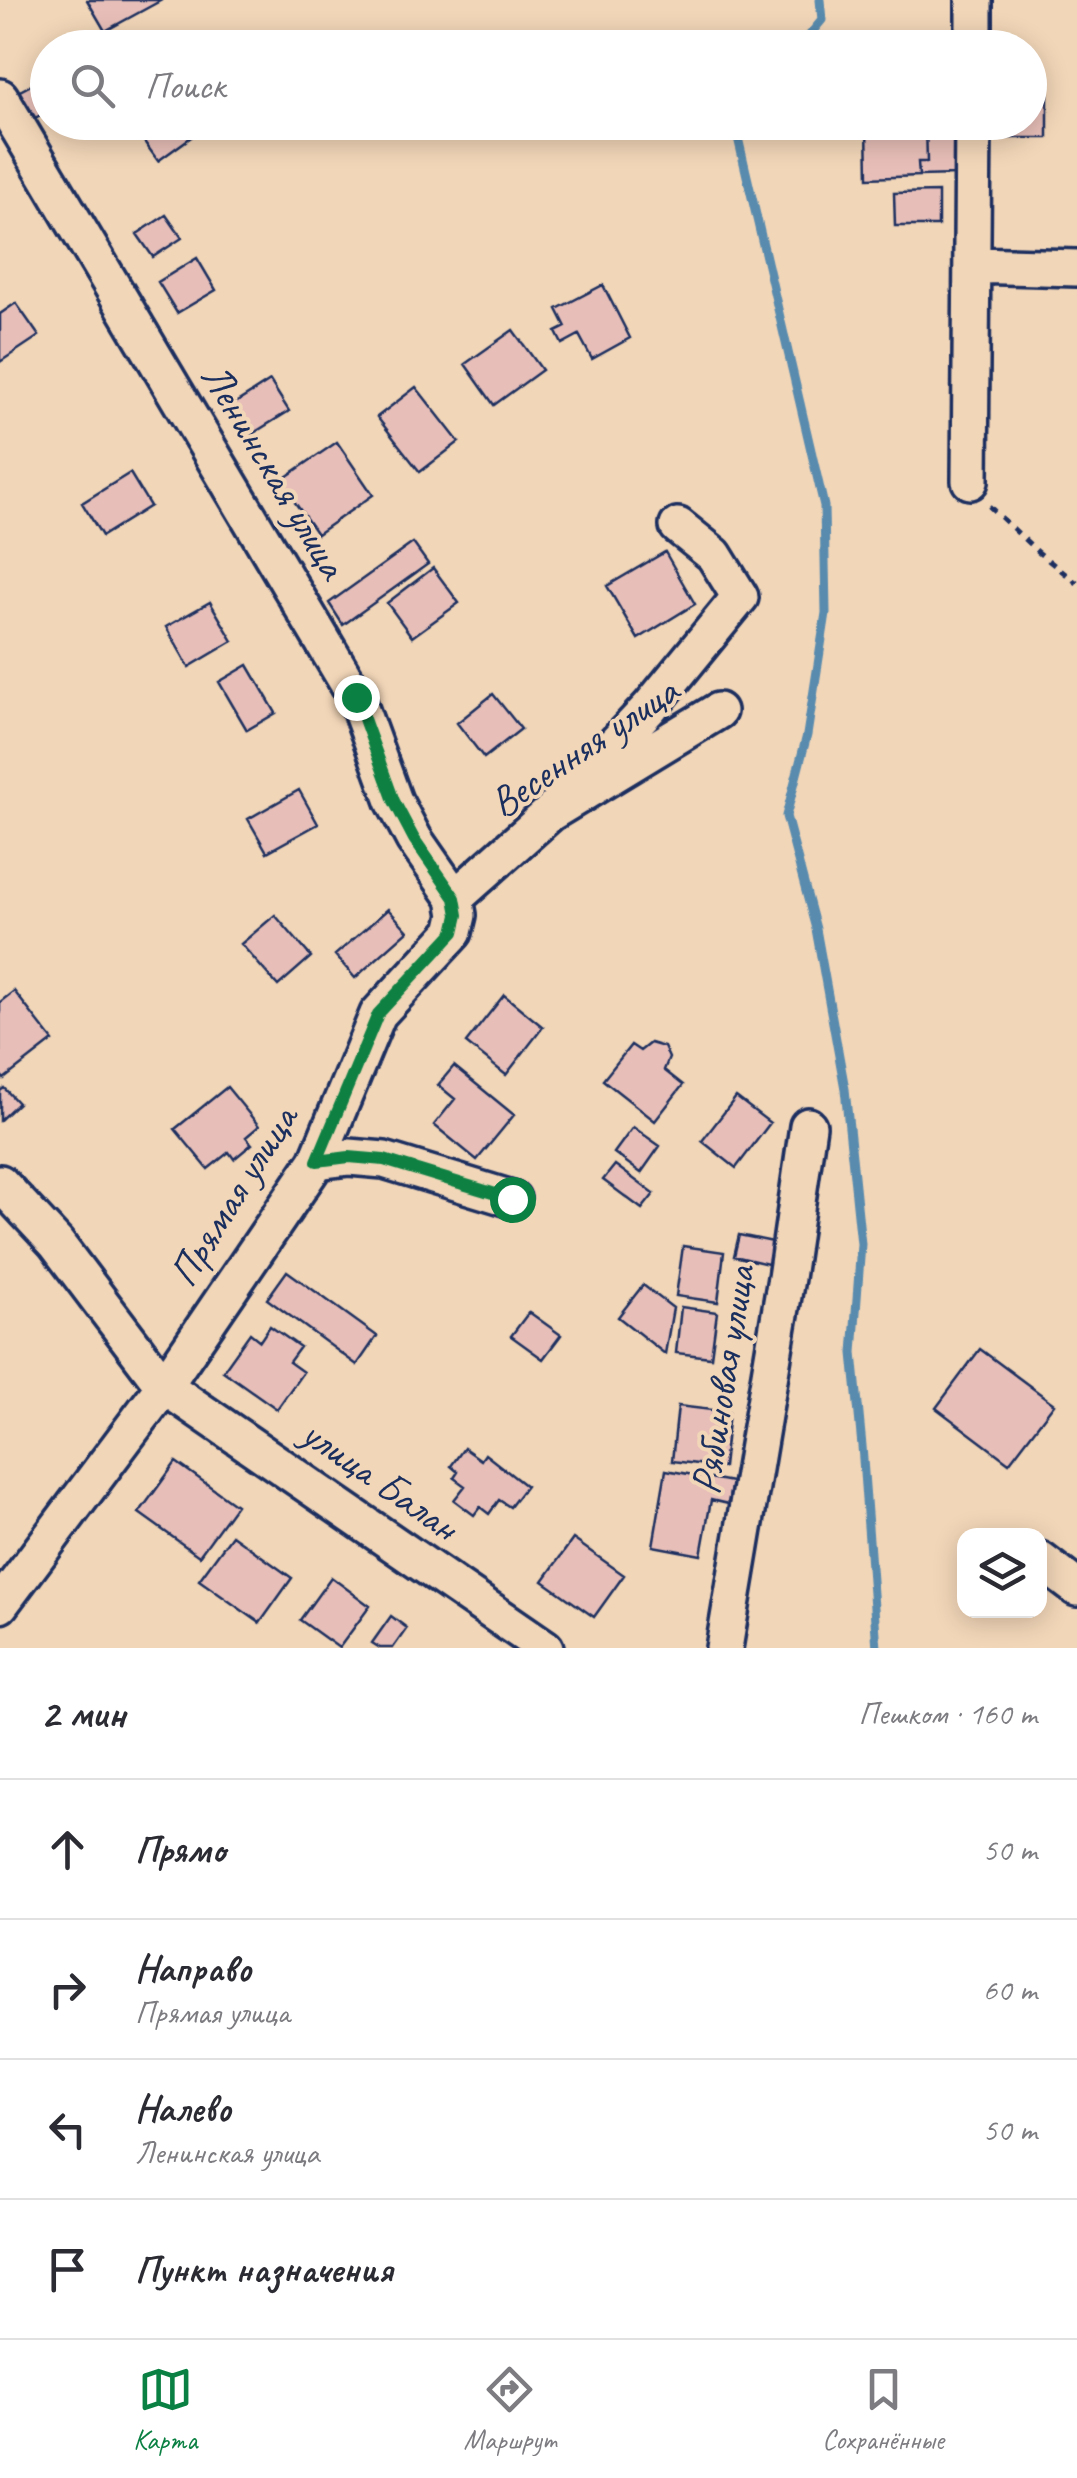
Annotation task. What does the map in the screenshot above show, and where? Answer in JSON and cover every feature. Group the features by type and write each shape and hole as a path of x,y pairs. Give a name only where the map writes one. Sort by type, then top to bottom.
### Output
{"street":[{"path":"974,0 974,30"},
{"name":"Ленинская улица","path":"0,97 356,697 394,801 414,839 455,898"},
{"path":"970,480 973,140"},
{"path":"972,266 1077,268"},
{"path":"550,813 650,708 740,598 714,555 678,526"},
{"name":"Весенняя улица","path":"455,898 550,813 718,711"},
{"name":"Прямая улица","path":"0,1605 164,1386 317,1161 378,1014 454,932 458,915 455,898"},
{"name":"Рябиновая улица","path":"724,1648 808,1126"},
{"path":"317,1161 349,1157 384,1160 512,1199"},
{"name":"улица Балан","path":"0,1183 56,1244 164,1386 544,1648"},
{"path":"1047,1565 1077,1588"}],"path":[{"path":"970,480 993,511 1077,583"}],"building":[{"path":"87,0 162,0 107,30"},
{"path":"30,86 30,114 18,92"},
{"path":"143,140 187,140 158,161"},
{"path":"867,140 926,140 927,162 918,162 919,176 868,178"},
{"path":"926,140 955,140 956,175 919,176 918,162 927,162"},
{"path":"938,192 938,226 895,226 894,193"},
{"path":"166,215 182,238 153,257 137,234"},
{"path":"197,258 216,290 177,313 158,282"},
{"path":"603,285 630,338 592,359 579,335 562,344 556,332 566,327 557,309"},
{"path":"16,303 39,336 0,362 0,314"},
{"path":"513,330 542,370 494,405 465,364"},
{"path":"270,381 289,411 252,434 234,404"},
{"path":"416,387 459,442 420,472 377,417"},
{"path":"337,442 373,495 317,534 280,481"},
{"path":"130,473 150,506 102,536 82,503"},
{"path":"413,543 428,564 343,625 329,603"},
{"path":"665,552 695,604 638,639 607,586"},
{"path":"433,568 459,603 412,637 387,603"},
{"path":"210,602 233,641 189,667 166,627"},
{"path":"248,665 276,713 247,730 219,682"},
{"path":"493,694 521,729 484,758 457,723"},
{"path":"299,790 318,824 267,852 248,819"},
{"path":"388,909 408,931 355,978 335,955"},
{"path":"275,915 311,957 278,986 241,944"},
{"path":"14,991 53,1041 4,1079 0,1074 0,1002"},
{"path":"504,995 543,1027 506,1075 466,1043"},
{"path":"650,1043 664,1047 669,1058 664,1070 683,1085 655,1121 603,1080 631,1045 640,1051"},
{"path":"454,1066 514,1115 477,1160 434,1125 455,1099 438,1085"},
{"path":"227,1087 259,1126 246,1137 252,1144 234,1159 229,1152 208,1169 175,1129"},
{"path":"4,1088 18,1103 0,1120 0,1091"},
{"path":"736,1097 770,1123 736,1168 702,1141"},
{"path":"633,1127 660,1146 641,1173 614,1153"},
{"path":"615,1165 654,1194 642,1209 603,1180"},
{"path":"739,1235 773,1242 768,1264 734,1256"},
{"path":"683,1246 724,1252 718,1302 676,1296"},
{"path":"287,1271 377,1336 357,1365 267,1299"},
{"path":"643,1285 673,1308 665,1354 618,1317"},
{"path":"681,1307 717,1312 711,1357 676,1353"},
{"path":"529,1312 561,1335 543,1359 511,1336"},
{"path":"270,1326 300,1347 289,1362 303,1372 277,1409 223,1371 250,1333 260,1341"},
{"path":"980,1349 1054,1404 1009,1463 936,1408"},
{"path":"678,1406 729,1412 723,1467 672,1461"},
{"path":"464,1448 481,1460 485,1454 526,1486 510,1507 499,1500 489,1514 480,1507 474,1515 454,1500 465,1486 454,1478 458,1472 451,1466"},
{"path":"176,1462 236,1505 199,1556 139,1513"},
{"path":"666,1470 732,1482 728,1504 711,1500 701,1555 653,1546"},
{"path":"232,1535 292,1578 260,1623 199,1580"},
{"path":"573,1539 624,1575 594,1617 543,1581"},
{"path":"331,1577 370,1606 339,1648 300,1620"},
{"path":"391,1616 407,1628 393,1648 380,1648 372,1643"}],"waterway":[{"path":"814,30 822,20 820,0"},
{"path":"739,140 824,506 826,613 807,735 786,816 816,929 845,1089 861,1244 853,1353 877,1648"}],"route":[{"path":"356,697 394,801 414,839 455,898 458,915 454,932 378,1014 317,1161 349,1157 384,1160 512,1199"}]}
